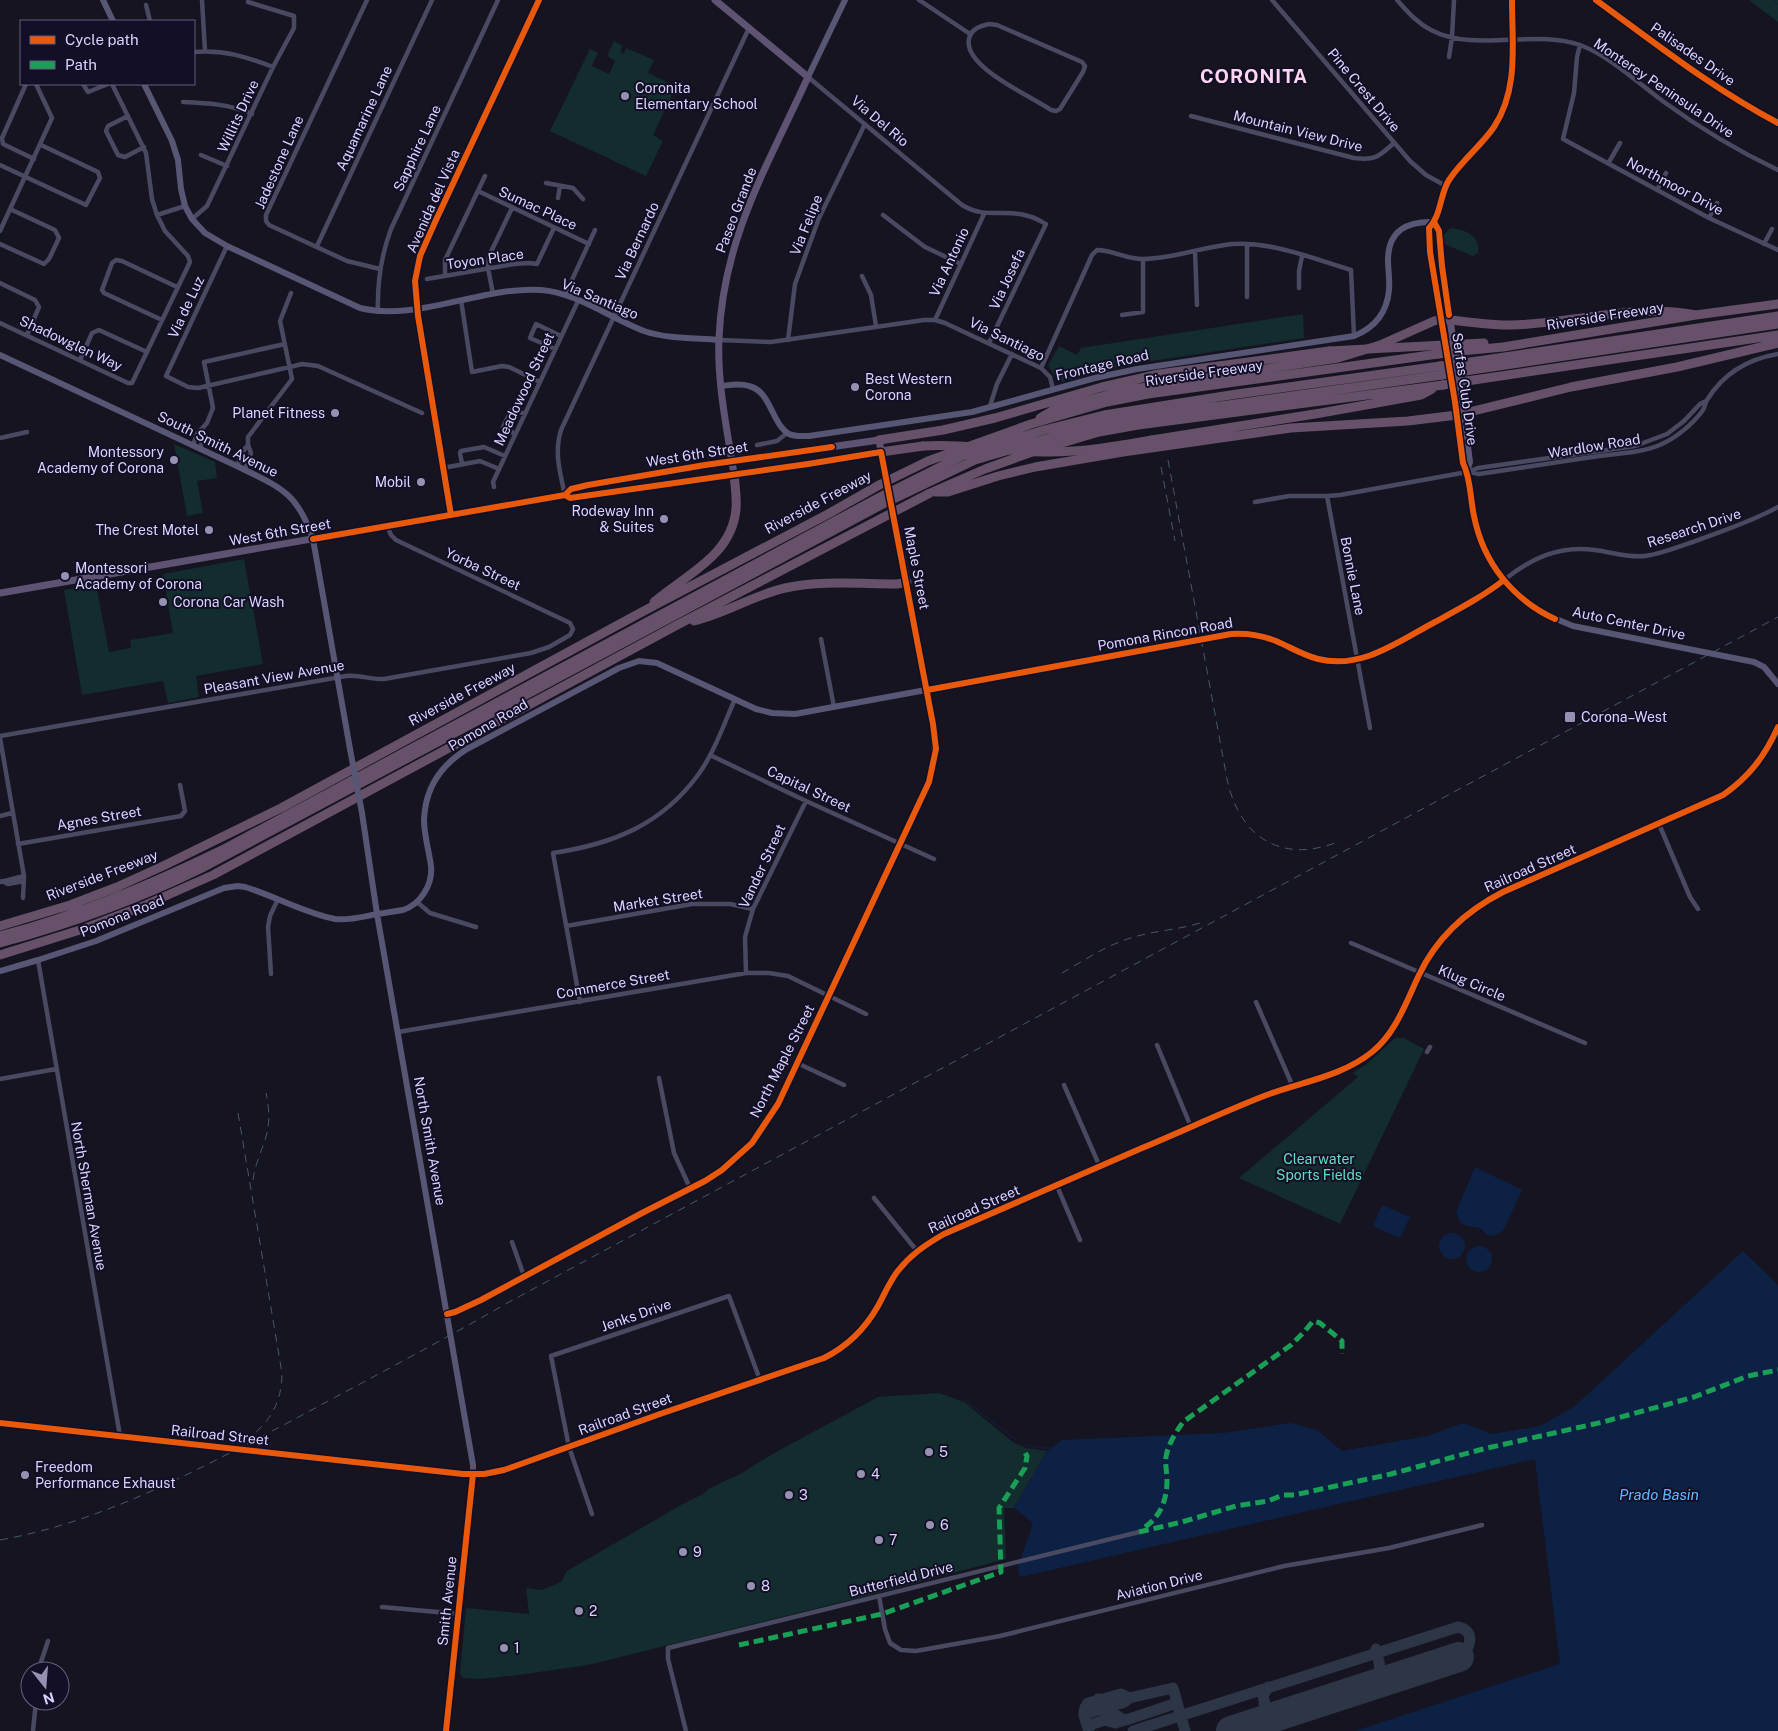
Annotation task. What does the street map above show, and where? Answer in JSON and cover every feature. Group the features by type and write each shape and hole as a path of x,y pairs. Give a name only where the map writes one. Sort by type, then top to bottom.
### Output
{"highway":[{"name":"Riverside Freeway","path":"0,926 70,905 118,887 163,866 281,808 881,484 928,461 1032,424 1107,402 1148,394 1438,354 1503,347 1696,315 1778,304"},
{"path":"1032,424 1055,409 1118,392 1286,366 1359,352 1434,320 1446,319 1514,325 1620,314 1676,311 1696,315"},
{"path":"1464,367 1778,316"},
{"path":"0,936 102,904 176,873 228,847 887,493 964,456 1044,430 1128,411 1778,324"},
{"path":"0,960 143,906 213,874 679,624 930,493 1035,451 1099,432 1138,425 1441,385 1778,335"},
{"path":"879,440 943,430 1102,387 1158,374 1329,351 1484,343 1503,347"},
{"path":"930,493 948,492 998,476 1035,467 1123,452 1291,428 1408,420 1460,414 1571,387 1677,367 1778,343"},
{"path":"0,943 94,915 202,868 881,505 975,460 1033,442 1121,420 1441,370"},
{"path":"882,456 923,446 954,445 1028,452 1067,452 1093,449 1321,413 1421,395 1441,385"},
{"path":"640,613 671,587 704,564 723,544 732,526 736,508 734,474"},
{"path":"679,624 708,618 753,598 785,588 808,584 898,584 907,582"},
{"path":"0,955 54,939"}],"main road":[{"path":"103,0 113,20"},
{"name":"Avenida del Vista","path":"451,515 417,308 415,281 420,256 539,0"},
{"name":"Via Del Rio","path":"715,0 808,77"},
{"name":"Paseo Grande","path":"734,474 721,386 719,340 725,286 738,234 750,200 845,0"},
{"path":"1434,222 1446,186 1462,162 1492,129 1504,109 1511,82 1512,0"},
{"name":"Palisades Drive","path":"1596,0 1712,84 1778,123"},
{"name":"Via Santiago","path":"144,85 172,141 178,160 185,206 192,219 205,233 227,246 360,308 378,312 417,308 493,294 530,290 550,291 565,295 641,330 657,334 719,340"},
{"name":"Serfas Club Drive","path":"1434,222 1439,231 1446,319 1460,414 1462,463 1467,472"},
{"name":"Frontage Road","path":"787,432 799,436 809,436 954,415 1138,369 1354,336 1368,330 1382,314 1390,289 1388,257 1390,247 1396,236 1413,223 1434,222"},
{"name":"South Smith Avenue","path":"0,355 238,466 278,486 296,503 306,518 313,539 362,813"},
{"path":"721,386 739,384 751,386 759,390 787,432"},
{"name":"West 6th Street","path":"0,593 565,495 571,489 588,485 732,461 879,440"},
{"name":"Maple Street","path":"879,440 927,690"},
{"name":"West 6th Street","path":"565,495 571,498 734,474 882,456"},
{"name":"Auto Center Drive","path":"1467,472 1479,537 1490,561 1504,580 1529,604 1555,619 1573,626 1754,662 1764,667 1778,684"},
{"name":"Pomona Rincon Road","path":"927,690 1231,634 1264,637 1319,659 1358,660 1386,650 1487,594 1504,580"},
{"name":"Pomona Road","path":"0,971 96,941 208,893 224,888 245,887 318,914 338,919 404,910 417,902 427,889 431,868 424,822 426,805 430,790 446,765 462,752 619,668 639,661 657,663 756,709 784,714 795,714 927,690"},
{"name":"North Maple Street","path":"448,1314 481,1300 722,1170 752,1142 778,1104 928,782 935,758 935,733 927,690"},
{"name":"Railroad Street","path":"0,1423 473,1474 490,1474 824,1358 845,1346 867,1323 896,1274 917,1251 944,1234 1265,1096 1341,1071 1373,1052 1394,1028 1420,973 1442,938 1462,918 1486,901 1723,795 1751,772 1762,757 1778,727"},
{"name":"North Smith Avenue","path":"362,813 377,914 448,1314 473,1474"},
{"name":"Smith Avenue","path":"446,1731 473,1474"}],"street":[{"path":"202,0 205,51"},
{"name":"Jadestone Lane","path":"367,0 266,216 266,221 269,225 347,261 380,269"},
{"name":"Aquamarine Lane","path":"317,246 432,0"},
{"name":"Sapphire Lane","path":"378,312 380,269 384,248 391,229 498,0"},
{"path":"919,0 970,34"},
{"name":"Pine Crest Drive","path":"1272,0 1418,169 1446,186"},
{"name":"Monterey Peninsula Drive","path":"1397,0 1431,31 1452,37 1512,41 1551,39 1580,45 1604,58 1703,130 1778,170"},
{"path":"1449,58 1454,0"},
{"name":"Willits Drive","path":"192,219 206,206 294,28 294,16 248,2"},
{"path":"146,5 150,20"},
{"path":"984,25 997,25 1082,62 1085,66 1060,109 1056,111 1050,110 1003,82 975,61 968,44 970,34 984,25"},
{"name":"Via Bernardo","path":"565,495 558,459 558,441 561,430 748,28"},
{"name":"Northmoor Drive","path":"1580,45 1574,93 1562,139 1608,162 1709,218 1778,250"},
{"path":"195,52 228,53 248,57 273,68"},
{"name":"Via Del Rio","path":"808,77 962,205 975,212 1028,216 1046,224"},
{"path":"26,85 2,138 3,144 34,158"},
{"path":"0,231 52,118 36,85"},
{"path":"84,85 88,92 106,85"},
{"path":"80,360 92,333 99,330 147,352 190,259 172,240 157,215 152,199 148,159 144,147 112,85"},
{"path":"183,102 218,104 235,107 252,114"},
{"path":"128,116 108,126 106,131 118,155 125,157 144,147"},
{"name":"Mountain View Drive","path":"1191,116 1354,158 1369,160 1378,157 1394,143"},
{"name":"Via Felipe","path":"788,340 795,284 819,218 865,124"},
{"path":"1608,162 1620,143"},
{"path":"0,165 86,205 100,178 98,172 41,144"},
{"path":"201,155 227,166"},
{"path":"1657,190 1666,173"},
{"path":"446,276 445,260 484,176"},
{"path":"546,183 573,188 583,199"},
{"path":"558,198 560,186"},
{"name":"Sumac Place","path":"478,191 589,244"},
{"path":"1709,218 1717,203"},
{"path":"157,215 185,206"},
{"path":"493,294 488,268 489,256 512,208"},
{"path":"0,244 44,264 49,260 59,238 55,230 10,209"},
{"name":"Via Antonio","path":"935,320 984,214"},
{"path":"882,215 924,247 961,264"},
{"name":"Via Josefa","path":"990,343 1046,224"},
{"name":"Toyon Place","path":"427,279 514,264 537,264 554,228"},
{"path":"1764,244 1772,229"},
{"path":"565,295 595,230"},
{"path":"1041,368 1092,255 1097,250 1119,256 1143,259 1232,244 1247,244 1275,248 1351,270 1354,336"},
{"path":"1247,244 1248,297"},
{"name":"Via de Luz","path":"208,386 188,387 166,376 227,246"},
{"path":"1195,251 1197,305"},
{"path":"1299,288 1299,270 1302,256"},
{"path":"1122,315 1143,312 1143,259"},
{"path":"162,320 104,294 102,290 112,263 116,260 122,261 177,287"},
{"path":"862,276 870,295 876,326"},
{"path":"0,283 35,300 39,307 26,335"},
{"path":"245,470 251,453 248,437 292,379 280,321 291,293"},
{"path":"460,300 472,372 502,366 540,382"},
{"name":"Meadowood Street","path":"494,486 493,482 578,301"},
{"name":"Via Santiago","path":"719,340 763,342 788,340 876,326 935,320 990,343 1041,368 1050,377 1053,389"},
{"name":"Shadowglen Way","path":"0,323 128,383 132,382 147,352"},
{"path":"555,349 530,338 536,324 562,336"},
{"path":"196,446 197,434 203,429 213,408 204,362 285,344"},
{"path":"990,406 997,384 1012,354"},
{"name":"Wardlow Road","path":"1467,472 1479,474 1630,453 1662,444 1678,434 1704,408 1706,401 1721,382 1755,359 1778,354"},
{"path":"208,386 302,364 318,366 422,413"},
{"name":"Wardlow Road","path":"1255,502 1289,496 1327,496 1467,472 1478,468 1630,448 1658,438 1675,428 1700,404 1706,401"},
{"path":"515,434 503,427 512,409 525,414"},
{"path":"1675,428 1678,434"},
{"path":"0,438 27,432"},
{"path":"756,444 775,442 787,432"},
{"path":"238,466 248,445"},
{"path":"462,464 460,453 462,451 484,447 505,456"},
{"path":"444,468 480,461 499,469"},
{"name":"Bonnie Lane","path":"1327,496 1370,728"},
{"name":"Research Drive","path":"1504,580 1523,565 1551,552 1576,549 1597,550 1625,556 1652,555 1741,525 1778,507"},
{"name":"Yorba Street","path":"387,526 391,536 396,540 563,619 570,623 573,628"},
{"name":"Pleasant View Avenue","path":"0,737 338,677 355,675 378,680 536,652 570,635 573,628"},
{"path":"821,639 834,707"},
{"path":"580,1002 553,853 599,844 620,837 638,828 668,807 698,774 710,754 735,699"},
{"path":"0,737 24,879 23,898"},
{"name":"Capital Street","path":"710,754 806,801 934,859"},
{"name":"Agnes Street","path":"18,844 181,816 184,814 180,785"},
{"name":"Vander Street","path":"746,973 745,937 752,909 806,801"},
{"path":"0,816 12,814"},
{"path":"1659,824 1690,897 1698,909"},
{"path":"1,882 8,884 24,879"},
{"path":"271,974 268,927 270,916 278,899"},
{"path":"417,902 430,913 476,927"},
{"name":"Market Street","path":"566,926 692,904 730,904 752,909"},
{"name":"Klug Circle","path":"1352,943 1585,1043"},
{"name":"North Sherman Avenue","path":"38,960 120,1436"},
{"name":"Commerce Street","path":"398,1032 746,973 769,973 788,976 866,1014"},
{"path":"1256,1002 1293,1087"},
{"path":"1157,1045 1192,1127"},
{"path":"1427,1052 1430,1047"},
{"path":"797,1063 844,1085"},
{"path":"0,1079 56,1069"},
{"path":"659,1078 674,1153 690,1188"},
{"path":"1064,1085 1100,1167"},
{"path":"1056,1186 1080,1240"},
{"path":"874,1198 917,1251"},
{"path":"512,1242 524,1276"},
{"name":"Jenks Drive","path":"569,1447 551,1356 729,1296 760,1380"},
{"path":"569,1447 592,1514"},
{"name":"Aviation Drive","path":"879,1596 885,1629 890,1643 901,1650 916,1651 1000,1636 1284,1566 1389,1548 1482,1525"},
{"name":"Butterfield Drive","path":"686,1731 668,1659 668,1648 1139,1532"},
{"path":"382,1607 459,1614"},
{"path":"41,1661 48,1641"},
{"path":"33,1731 35,1711"}],"green space":[{"path":"1749,0 1778,0 1778,22"},
{"path":"614,41 623,46 620,52 624,54 626,48 654,60 648,73 667,82 665,92 672,95 653,135 663,141 646,176 550,131 590,49 598,53 592,66 609,74 615,61 607,56"},
{"path":"1452,228 1467,232 1475,238 1478,253 1473,256 1444,244 1444,235"},
{"path":"1303,314 1304,338 1145,362 1061,382 1057,380 1048,365 1059,346 1077,355 1081,348"},
{"path":"174,444 215,462 217,478 197,481 203,513 187,516"},
{"path":"244,559 263,664 196,676 199,697 168,703 163,681 82,695 64,590 96,585 109,652 131,648 130,640 173,633 163,574"},
{"name":"Clearwater Sports Fields","path":"1395,1038 1404,1038 1424,1049 1340,1224 1239,1178 1358,1077 1353,1073 1368,1063"},
{"path":"939,1393 964,1402 1014,1443 1026,1448 1047,1451 1014,1508 1004,1508 1006,1559 588,1665 478,1679 464,1678 460,1674 466,1608 529,1614 526,1588 542,1590 561,1582 567,1571 703,1494 710,1488 740,1474 776,1452 878,1397"}],"water":[{"path":"1475,1167 1522,1190 1503,1231 1495,1235 1488,1236 1480,1228 1463,1225 1456,1212"},
{"path":"1382,1205 1410,1217 1400,1238 1373,1226"},
{"path":"1452,1233 1461,1237 1465,1246 1461,1255 1452,1259 1443,1255 1439,1246 1443,1237"},
{"path":"1479,1246 1488,1250 1492,1259 1488,1268 1479,1272 1470,1268 1466,1259 1470,1250"},
{"name":"Prado Basin","path":"1743,1251 1778,1285 1778,1731 1355,1731 1560,1664 1535,1459 1020,1577 1018,1567 1033,1523 1014,1508 1047,1451 1062,1440 1223,1433 1291,1423 1317,1430 1342,1451 1427,1436 1463,1423 1492,1434 1540,1426 1575,1406"}],"waterway":[{"path":"1773,0 1778,5"},
{"path":"963,1399 1016,1440"},
{"path":"1026,1445 1052,1448"}],"taxiway":[{"path":"1133,1731 1458,1627 1467,1632 1470,1640 1466,1650 1459,1657"},
{"path":"1364,1688 1379,1676 1380,1667 1376,1649"},
{"path":"1268,1687 1263,1696 1266,1708 1276,1713 1288,1713"},
{"path":"1098,1699 1118,1704 1125,1702 1129,1698 1173,1688 1185,1731"},
{"path":"1089,1731 1084,1713 1088,1703 1121,1694 1129,1698"},
{"path":"1084,1716 1094,1711 1105,1710 1126,1720 1177,1703"},
{"path":"1248,1725 1260,1718 1264,1704"},
{"path":"1087,1726 1105,1720 1115,1723 1126,1720"}],"runway":[{"path":"1231,1731 1459,1657"}],"railway":[{"path":"1168,460 1227,779 1233,799 1241,816 1252,830 1266,841 1281,847 1298,850 1317,848 1338,842"},
{"path":"1161,467 1175,541"},
{"path":"0,1540 39,1531 115,1507 187,1474 258,1438 1778,617"},
{"path":"1062,973 1124,940 1203,922"},
{"path":"253,1180 268,1128 269,1113 266,1093"},
{"path":"238,1113 282,1373 280,1393 274,1410 263,1425 249,1438"}],"marked path":[{"path":"1145,1527 1151,1523 1162,1506 1167,1487 1167,1452 1183,1422 1291,1345 1313,1321 1320,1323 1342,1341 1342,1354"},
{"path":"1139,1532 1236,1506 1268,1501 1283,1495 1294,1495 1391,1474 1483,1449 1603,1422 1694,1397 1748,1376 1778,1370"},
{"path":"739,1645 882,1614 1001,1572 999,1508 1025,1468 1027,1456 1023,1449"}],"cycle path":[{"path":"451,515 418,316 415,281 420,256 539,0"},
{"path":"1512,0 1513,49 1511,81 1507,97 1494,127 1460,166 1446,186 1436,217 1429,228 1430,252 1455,402 1463,463 1468,475 1478,533 1492,564 1513,590 1525,601 1555,619"},
{"path":"1596,0 1707,80 1778,123"},
{"path":"1434,222 1439,231 1449,315"},
{"path":"565,495 571,489 588,485 705,465 832,447"},
{"path":"313,539 565,495 570,498 881,452 933,724 936,749 929,782 778,1104 752,1143 722,1170 705,1181 481,1300 447,1314"},
{"path":"927,690 1231,634 1265,637 1318,659 1350,661 1380,652 1394,645 1487,592 1504,580"},
{"path":"0,1423 463,1474 484,1474 504,1470 824,1358 841,1348 862,1329 878,1306 894,1276 907,1260 924,1246 944,1234 1233,1108 1334,1073 1360,1060 1372,1052 1388,1036 1400,1016 1426,961 1444,937 1465,917 1503,892 1723,795 1741,781 1762,757 1778,727"},
{"path":"446,1731 473,1474"}],"place":[{"name":"Coronita Elementary School","path":"625,96"},
{"name":"Best Western Corona","path":"855,387"},
{"name":"Planet Fitness","path":"335,413"},
{"name":"Montessory Academy of Corona","path":"174,460"},
{"name":"Mobil","path":"421,482"},
{"name":"Rodeway Inn & Suites","path":"664,519"},
{"name":"The Crest Motel","path":"209,530"},
{"name":"Montessori Academy of Corona","path":"65,576"},
{"name":"Corona Car Wash","path":"163,602"},
{"name":"Corona–West","path":"1570,717"},
{"name":"5","path":"929,1452"},
{"name":"4","path":"861,1474"},
{"name":"Freedom Performance Exhaust","path":"25,1475"},
{"name":"3","path":"789,1495"},
{"name":"6","path":"930,1525"},
{"name":"7","path":"879,1540"},
{"name":"9","path":"683,1552"},
{"name":"8","path":"751,1586"},
{"name":"2","path":"579,1611"},
{"name":"1","path":"504,1648"}],"district":[{"name":"CORONITA","path":"1254,76"}]}
